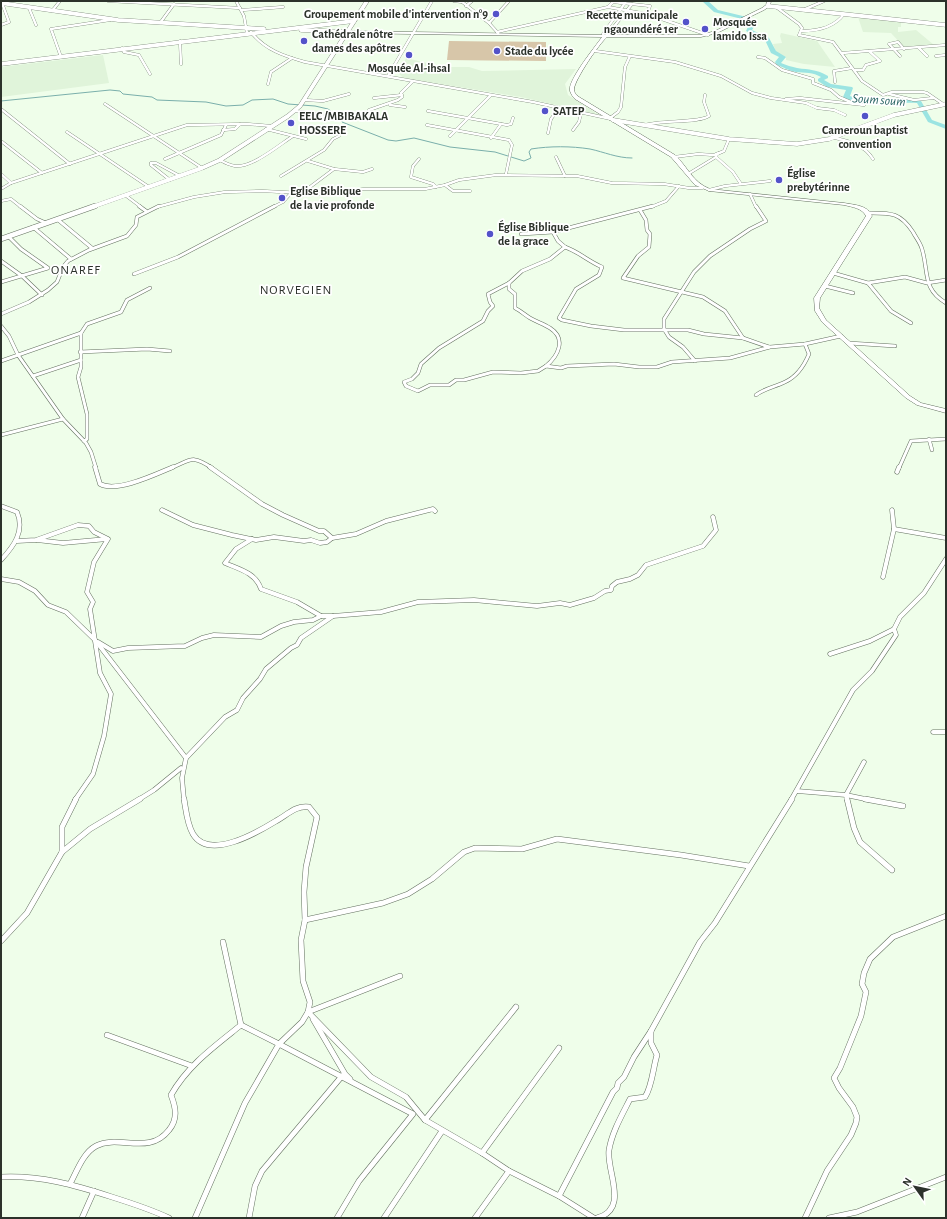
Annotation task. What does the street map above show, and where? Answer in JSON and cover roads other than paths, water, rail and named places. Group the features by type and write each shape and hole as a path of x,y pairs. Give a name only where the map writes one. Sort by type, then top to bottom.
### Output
{"main road":[{"path":"348,32 498,33 604,36 708,35 744,18 768,3"},
{"path":"604,36 576,79 572,93 577,98 674,157 683,165 696,185 709,190 844,204 861,208 868,213 869,216 817,298 815,307 818,314 824,321 849,342 908,397 919,404 946,411"}],"street":[{"path":"52,11 60,1"},
{"path":"108,1 241,9 283,7"},
{"path":"236,1 241,9 247,24 247,28 256,40 265,48 292,58 327,66 491,95 612,119 729,139 797,144 835,138 894,115 945,104"},
{"path":"1,239 170,180 220,160 295,111 327,66 367,1"},
{"path":"388,76 432,1"},
{"path":"454,1 461,1 489,23 498,33 608,7 647,14 708,35"},
{"path":"466,6 472,1"},
{"path":"489,23 509,1"},
{"path":"608,7 613,1 650,6"},
{"path":"804,10 824,1"},
{"path":"1,3 113,19 247,28 348,32"},
{"path":"1,3 9,22 1,25"},
{"path":"604,36 625,3"},
{"path":"647,14 650,6 649,3"},
{"path":"768,3 776,6 804,10 946,25"},
{"path":"160,22 174,4"},
{"path":"604,36 632,4"},
{"path":"776,6 800,25 801,31 799,36 833,42 867,86 883,95 892,92 923,92 945,104"},
{"path":"29,8 36,25"},
{"path":"801,31 818,31 840,20 844,14"},
{"path":"61,56 51,29 113,19"},
{"path":"1,64 278,29 354,21"},
{"path":"180,42 181,64"},
{"path":"900,56 888,44 898,42 904,49"},
{"path":"842,54 946,46"},
{"path":"919,48 927,56"},
{"path":"123,49 130,54 139,55 142,62 146,64 150,74"},
{"path":"595,50 684,65 721,76 752,93 771,98 806,103 818,108 834,110 845,115"},
{"path":"835,82 834,71 853,68 862,70 866,65 880,61 869,51"},
{"path":"936,56 946,55"},
{"path":"612,119 621,107 625,67 630,56"},
{"path":"758,57 767,59 782,70 811,78 816,85 831,90 839,97 853,103"},
{"path":"268,84 271,72 292,58"},
{"path":"369,110 390,105 397,101 404,89 413,81"},
{"path":"302,103 349,94"},
{"path":"374,98 402,94"},
{"path":"889,94 914,100 934,98"},
{"path":"450,136 491,95"},
{"path":"646,125 652,123 684,120 696,121 706,118 709,116 704,102 705,95"},
{"path":"783,99 800,98 864,105"},
{"path":"105,104 179,154 201,167"},
{"path":"390,105 405,107"},
{"path":"548,133 551,119 559,108"},
{"path":"1,109 70,164"},
{"path":"295,111 317,114 326,118"},
{"path":"428,111 501,124 510,124 513,118"},
{"path":"573,130 579,122 581,113"},
{"path":"1,189 11,183 187,125 240,124 271,126"},
{"path":"223,130 234,130 238,128 240,124"},
{"path":"491,138 501,124"},
{"path":"165,159 221,135 226,125"},
{"path":"427,125 491,138 509,140 512,142 506,174"},
{"path":"266,129 306,139"},
{"path":"67,132 149,187"},
{"path":"220,160 232,166 241,166 294,136"},
{"path":"281,176 324,150 333,139 339,136"},
{"path":"835,138 859,145 869,152 873,159"},
{"path":"688,174 716,158 717,154 724,151 729,139"},
{"path":"1,141 42,173"},
{"path":"674,157 698,154 714,155 724,151"},
{"path":"556,157 565,176"},
{"path":"716,158 733,172 741,184"},
{"path":"419,159 413,166 411,177 433,184 436,187"},
{"path":"308,161 334,169 363,172 372,169"},
{"path":"170,180 150,164 156,163 171,173 180,176"},
{"path":"302,193 334,169"},
{"path":"165,175 171,173"},
{"path":"1,174 11,183"},
{"path":"1,314 30,303 56,284 61,274 63,265 70,259 92,248 128,235 133,231 137,223 137,217 146,211 161,205 194,197 225,192 262,191 322,194 364,189 425,189 445,185 459,180 506,174 577,176 612,184 664,184 702,188"},
{"path":"709,190 741,184 770,181"},
{"path":"445,185 453,191 470,191"},
{"path":"521,234 553,232 640,210 666,201 679,186"},
{"path":"134,274 178,257 205,241 283,202 291,193"},
{"path":"695,361 683,347 669,337 664,329 664,319 694,272 710,256 750,229 766,222 757,209 750,194"},
{"path":"125,195 146,211"},
{"path":"1,201 11,199 37,219 46,223"},
{"path":"640,210 646,220 647,230 650,234 649,247 638,256 623,278 703,297 722,308 743,338"},
{"path":"868,213 897,215 908,224 922,247 922,255 926,264 924,272 927,283 938,298 946,303"},
{"path":"58,219 92,248"},
{"path":"33,227 70,259"},
{"path":"553,232 558,241 565,247 577,251 588,261 602,267 599,275 576,289 560,318 591,326 614,329 688,330 704,334 743,338 770,348"},
{"path":"1,282 48,267 21,249 8,236"},
{"path":"509,282 509,289 514,294 515,308 554,330 560,341 559,351 554,360 538,371 521,373 493,372 464,380 456,380 449,385 430,385 418,390 406,386 404,382 412,379 418,373 421,364 439,348 483,322 488,311 493,306 490,302 488,294 509,282 522,271 550,259 565,247"},
{"path":"1,261 22,276 42,295"},
{"path":"833,273 868,283 905,277 927,283 946,280"},
{"path":"868,283 891,311 911,323"},
{"path":"825,286 853,293"},
{"path":"84,441 87,439 87,414 78,377 81,360 81,333 87,324 121,312 127,300 150,288"},
{"path":"1,335 4,329"},
{"path":"4,329 18,355 63,418 84,441 91,452 100,484 103,486 109,487 133,482 197,458 256,501 272,510 319,531 324,531 332,538"},
{"path":"1,361 81,333"},
{"path":"546,366 561,368 568,366 614,364 657,367 667,362 730,358 770,348 804,344 841,336"},
{"path":"849,342 895,346"},
{"path":"756,395 760,391 786,382 798,372 809,354 804,344"},
{"path":"80,352 147,348 170,351"},
{"path":"33,376 81,360"},
{"path":"1,435 63,418"},
{"path":"929,439 932,450"},
{"path":"897,472 912,441 946,439"},
{"path":"1,506 14,510 20,516 20,534 17,541 1,560"},
{"path":"162,510 192,525 232,535 261,540 274,537 304,541 311,540 320,543 327,542 332,538 342,538 394,519 433,509 435,511"},
{"path":"883,577 894,529 892,510"},
{"path":"95,640 113,651 128,648 185,646 202,638 214,635 261,637 281,626 294,622 313,620 321,616 381,612 418,602 474,600 547,606 560,603 570,605 594,598 605,591 611,590 612,586 617,582 626,582 635,577 644,570 646,565 703,546 716,530 713,517"},
{"path":"17,541 36,540 78,525 89,526 94,532 108,539"},
{"path":"894,529 946,538"},
{"path":"36,540 44,543 52,543 108,539"},
{"path":"62,852 62,827 75,800 93,774 104,736 111,694 100,673 90,609 92,602 87,592 94,562 108,539"},
{"path":"252,539 232,553 226,559 225,563 251,574 259,583 261,589 297,602 321,616"},
{"path":"830,654 838,649 849,648 875,639 894,629 900,617 924,593 946,559"},
{"path":"1,579 19,582 35,591 48,604 66,612 95,640 186,758"},
{"path":"1,941 27,913 62,852 90,829 154,790 181,768 186,758 225,717 237,710 243,698 260,679 266,669 297,645 301,638 333,616"},
{"path":"308,1012 371,1077 406,1097 425,1120 482,1153 509,1171 558,1196 594,1218 601,1217 610,1209 616,1194 608,1157 613,1138 630,1099 646,1097 650,1090 652,1072 657,1055 651,1043 652,1031 655,1022 667,1004 700,942 715,923 797,791 853,690 872,671 896,635 894,629"},
{"path":"933,732 946,732"},
{"path":"864,762 846,795 854,828 860,842 892,870"},
{"path":"181,768 185,806 192,832 199,841 206,844 226,844 250,836 296,808 307,806 313,809 318,817 306,867 304,892 305,920 301,940 302,981 310,1002 308,1012 294,1031 279,1044 245,1102 195,1218"},
{"path":"797,791 846,795 903,806"},
{"path":"305,920 383,903 408,894 432,879 464,852 475,848 522,849 557,839 681,854 749,866"},
{"path":"805,1218 831,1164 854,1129 857,1117 855,1110 838,1088 834,1078 840,1068 861,1016 866,992 862,984 866,966 884,943 893,937 946,916"},
{"path":"223,942 241,1025"},
{"path":"308,1012 400,976"},
{"path":"425,1120 516,1007"},
{"path":"308,1012 345,1074 354,1083"},
{"path":"241,1025 413,1114 359,1181 337,1218"},
{"path":"70,1184 85,1156 101,1144 143,1144 157,1140 169,1132 176,1118 176,1105 172,1095 176,1084 192,1066 241,1025"},
{"path":"558,1196 613,1092 617,1088 618,1083 624,1077 634,1057 652,1031"},
{"path":"107,1035 192,1066"},
{"path":"482,1153 559,1048"},
{"path":"249,1218 255,1186 262,1171 342,1076"},
{"path":"384,1218 442,1131"},
{"path":"475,1218 509,1171"},
{"path":"1,1178 26,1176 70,1184 158,1212 169,1218"},
{"path":"829,1218 857,1212 946,1177"},
{"path":"82,1218 94,1191"}],"waterway":[{"name":"Soum soum","path":"705,1 716,11 749,19 751,27 749,31 767,39 773,49 773,52 783,57 778,62 779,64 796,70 807,70 819,73 826,77 820,80 829,86 850,88 846,97 852,99 882,103 910,101 919,102 930,121 946,127"},
{"path":"1,101 110,90 120,91 123,94 152,97 157,100 206,102 226,106 243,105 252,100 273,99 288,104 315,106 328,109 342,119 342,122 388,140 396,141 414,138 450,147 495,152 524,161 531,158 529,152 531,149 553,147 590,149 616,156 632,158"}],"place":[{"name":"Groupement mobile d'intervention n°9","path":"496,14"},
{"name":"Recette municipale ngaoundéré 1er","path":"686,22"},
{"name":"Mosquée lamido Issa","path":"705,29"},
{"name":"Cathédrale nôtre dames des apôtres","path":"304,41"},
{"name":"Stade du lycée","path":"497,51"},
{"name":"Mosquée Al-ihsaI","path":"409,55"},
{"name":"SATEP","path":"545,111"},
{"name":"Cameroun baptist convention","path":"865,116"},
{"name":"EELC /MBIBAKALA HOSSERE","path":"291,123"},
{"name":"Église prebytérinne","path":"779,180"},
{"name":"Eglise Biblique de la vie profonde","path":"282,198"},
{"name":"Église Biblique de la grace","path":"490,234"}],"district":[{"name":"ONAREF","path":"76,269"},
{"name":"NORVEGIEN","path":"296,289"}]}
